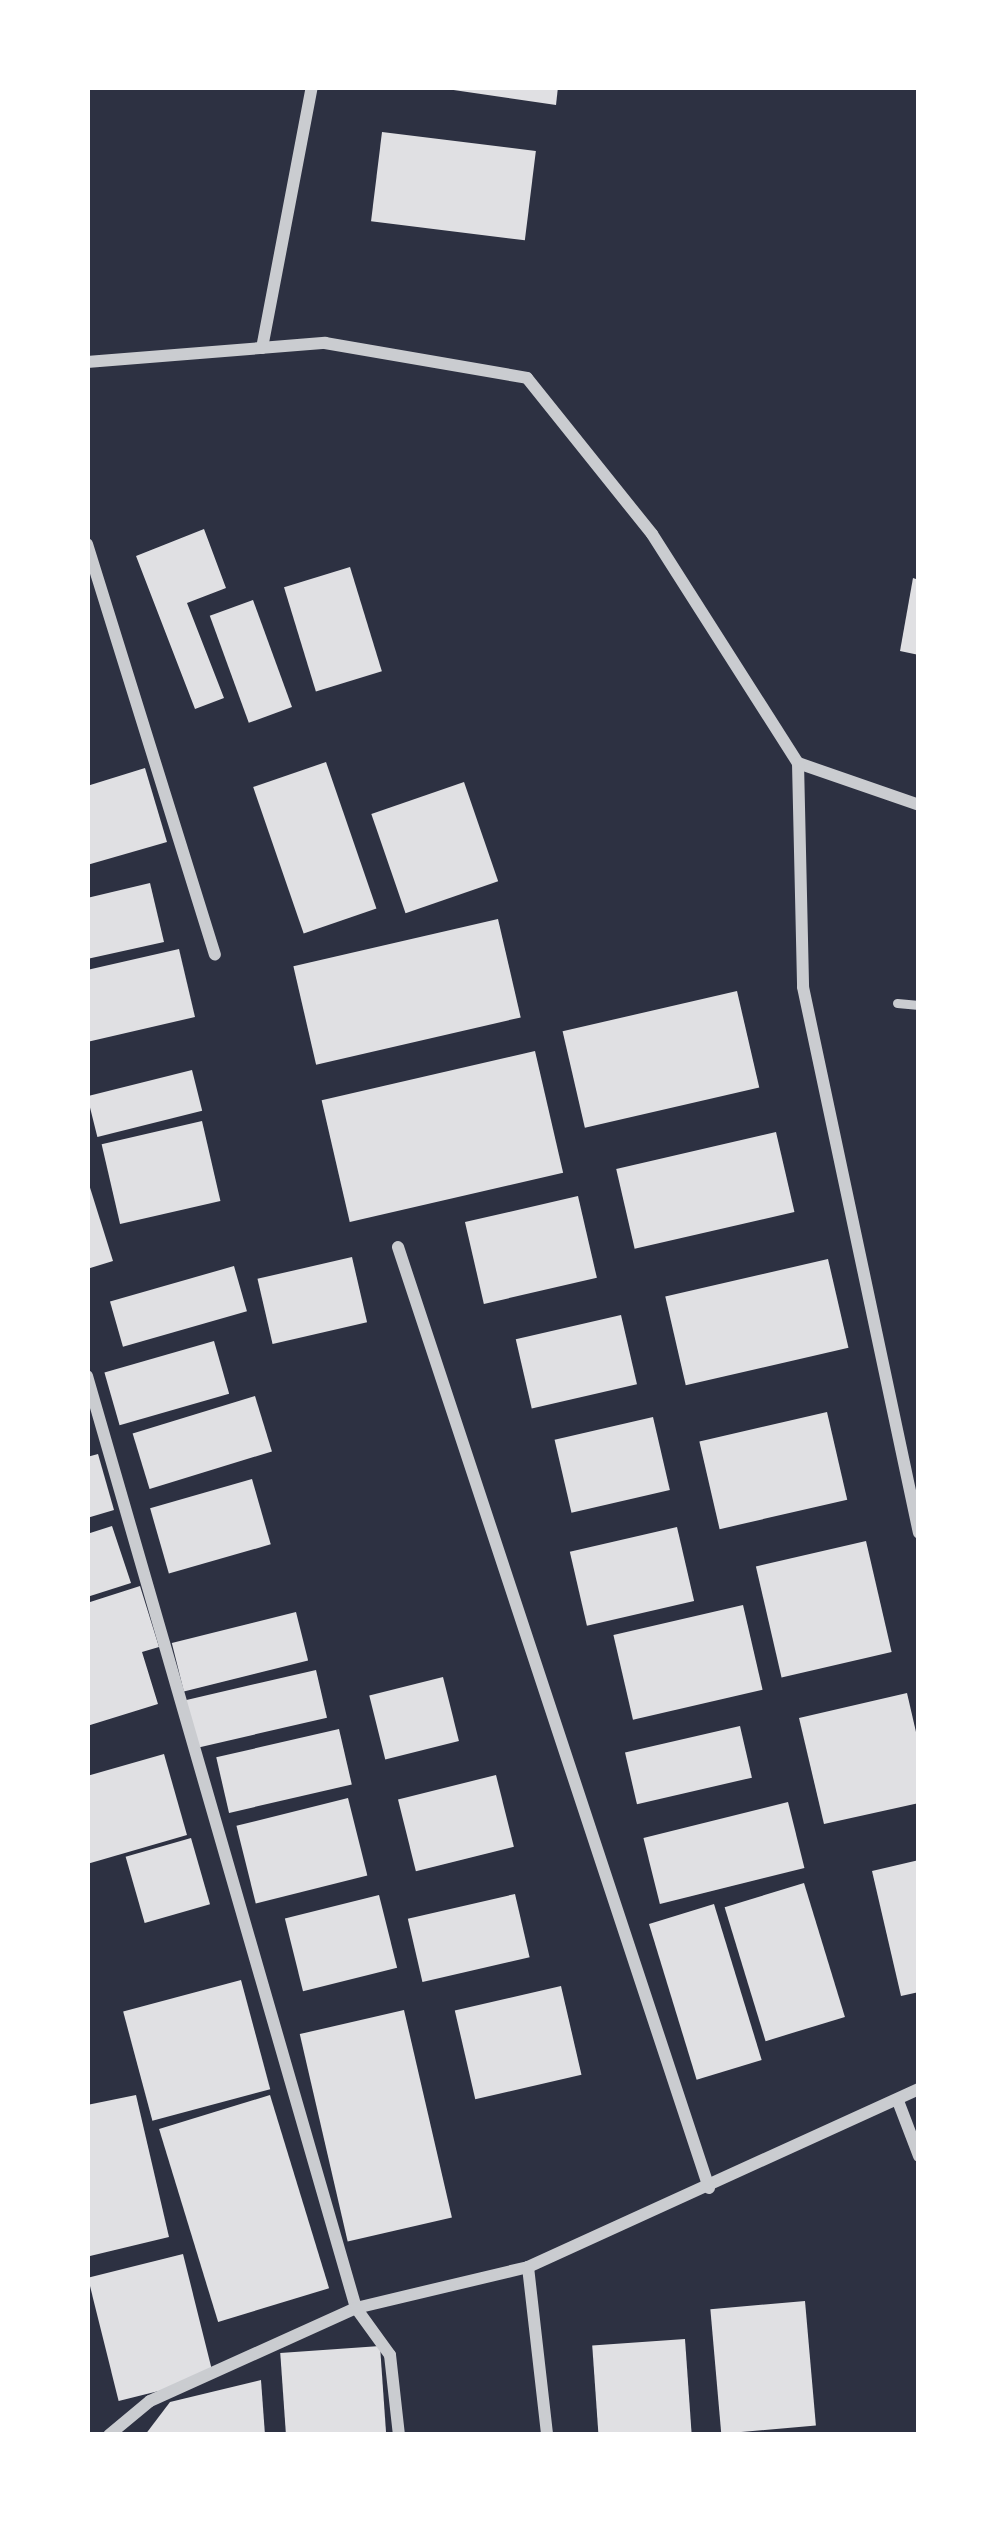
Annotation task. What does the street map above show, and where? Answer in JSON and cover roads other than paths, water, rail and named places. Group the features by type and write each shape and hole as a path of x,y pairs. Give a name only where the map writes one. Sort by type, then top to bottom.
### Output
{"street":[{"path":"262,348 312,87"},
{"path":"87,362 325,343 526,378 652,534 799,763 803,987 919,1533"},
{"path":"87,544 215,955"},
{"path":"799,763 919,805"},
{"path":"398,1247 709,2188"},
{"path":"87,1376 356,2308 390,2355 399,2435"},
{"path":"109,2435 150,2402 356,2308 528,2267 919,2089"},
{"path":"898,2101 919,2156"},
{"path":"528,2267 547,2435"}],"lane":[{"path":"897,1003 919,1005"}]}
